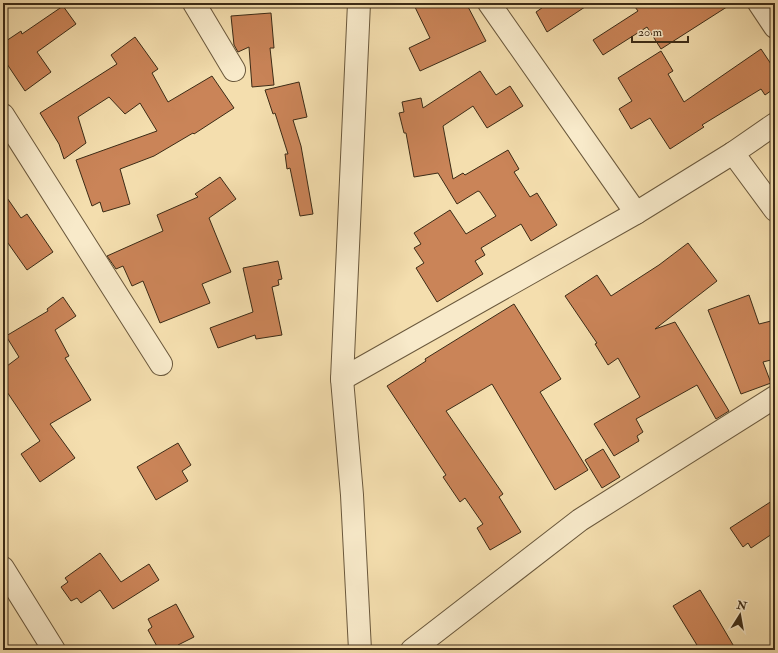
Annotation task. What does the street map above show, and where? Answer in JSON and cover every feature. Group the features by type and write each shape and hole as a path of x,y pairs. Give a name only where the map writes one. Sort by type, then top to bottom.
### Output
{"street":[{"path":"194,3 234,70"},
{"path":"359,3 342,379 352,495 360,650"},
{"path":"489,3 636,213"},
{"path":"759,3 775,27"},
{"path":"3,115 161,364"},
{"path":"342,379 636,213 733,153 775,124"},
{"path":"733,153 775,210"},
{"path":"412,650 580,520 775,396"},
{"path":"3,568 54,650"}],"building":[{"path":"413,3 466,3 486,41 420,71 409,48 430,38"},
{"path":"549,3 591,3 547,32 536,12"},
{"path":"632,3 733,3 661,49 647,27 603,55 593,40 638,11"},
{"path":"63,6 76,24 37,52 51,72 25,91 3,58 3,43 21,31 22,34"},
{"path":"271,13 274,48 270,48 274,85 252,87 249,47 238,52 234,45 231,16"},
{"path":"135,37 158,69 152,73 168,102 212,76 234,108 194,134 193,133 154,156 120,169 130,204 103,212 100,202 92,206 76,160 157,131 140,103 125,114 109,97 78,117 86,143 64,159 59,144 40,113 117,64 111,55"},
{"path":"761,49 775,70 775,88 765,95 761,89 702,125 704,127 670,149 650,118 631,129 619,109 632,101 618,78 661,51 673,71 668,74 684,102"},
{"path":"480,71 496,95 510,86 523,106 487,128 473,106 443,126 453,179 463,173 465,175 508,150 519,169 514,172 530,197 537,193 557,225 531,241 521,224 481,248 485,255 475,261 483,274 437,302 416,268 424,263 414,248 421,244 414,233 450,210 466,234 496,216 478,191 457,204 438,173 414,177 406,133 404,133 399,113 404,112 402,102 421,98 423,108"},
{"path":"299,82 307,117 293,120 301,146 313,214 300,216 290,168 287,169 285,154 288,154 275,113 273,114 265,90"},
{"path":"220,177 236,199 209,218 231,272 202,284 210,303 160,323 143,281 132,286 123,266 116,269 107,256 163,231 157,215 198,197 195,194"},
{"path":"3,192 21,218 27,214 53,252 27,270 3,236"},
{"path":"688,243 717,281 655,329 675,322 729,411 716,419 697,385 636,419 643,432 637,436 639,441 614,456 594,424 640,397 618,358 608,365 595,344 597,343 565,296 597,275 611,296 659,265"},
{"path":"278,261 282,279 278,280 279,285 272,287 282,335 256,339 255,335 218,348 210,328 253,312 243,268"},
{"path":"749,295 759,324 775,320 775,359 763,362 771,383 741,394 708,310"},
{"path":"63,297 76,316 55,330 69,356 65,358 91,400 50,424 75,458 40,482 21,454 40,441 3,386 3,369 19,357 6,336 48,311 47,309"},
{"path":"514,304 561,379 540,392 588,470 555,490 492,384 446,411 503,494 499,497 521,532 490,550 477,528 483,524 465,498 460,502 443,477 446,475 387,386 426,361 425,359"},
{"path":"178,443 191,465 182,471 188,481 156,500 137,467"},
{"path":"603,449 620,477 602,488 585,460"},
{"path":"775,499 775,532 751,548 748,543 743,547 730,528"},
{"path":"100,553 121,582 149,564 159,580 113,609 100,590 81,603 77,598 71,601 61,587 68,582 65,578"},
{"path":"700,590 736,650 700,650 673,606"},
{"path":"176,604 194,637 178,645 182,650 159,650 148,630 152,627 148,619"}]}
